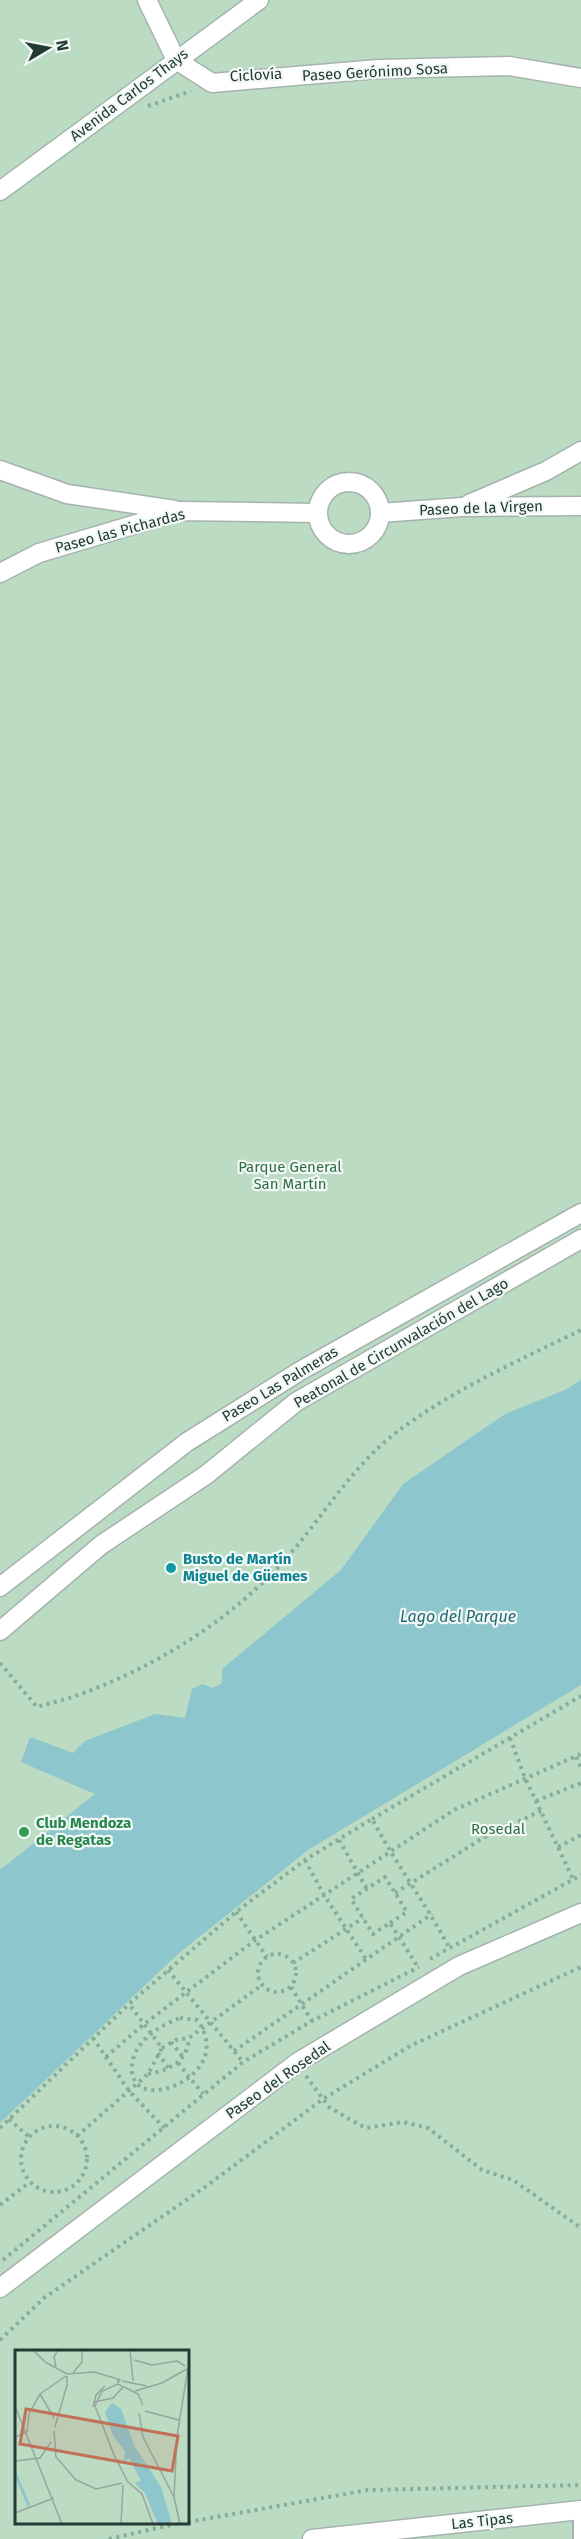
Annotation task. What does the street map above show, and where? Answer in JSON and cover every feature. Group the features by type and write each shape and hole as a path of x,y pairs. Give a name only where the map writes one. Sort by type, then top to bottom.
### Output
{"street":[{"path":"147,0 176,60"},
{"name":"Avenida Carlos Thays","path":"0,191 259,0"},
{"name":"Paseo Gerónimo Sosa","path":"176,60 212,83 378,69 510,66 581,78"},
{"path":"462,507 546,471 581,451"},
{"path":"0,470 67,494 180,511"},
{"path":"354,482 364,485 373,492 380,513 379,523 367,538 349,544 330,538 323,531 317,513 319,502 333,485 354,482"},
{"name":"Paseo de la Virgen","path":"380,513 462,507 581,506"},
{"name":"Paseo las Pichardas","path":"0,573 39,554 180,511 317,513"},
{"name":"Paseo Las Palmeras","path":"0,1587 187,1442 300,1371 581,1213"},
{"name":"Peatonal de Circunvalación del Lago","path":"0,1631 101,1545 206,1475 297,1402 581,1239"},
{"name":"Paseo del Rosedal","path":"0,2288 298,2062 459,1965 581,1913"},
{"name":"Las Tipas","path":"312,2539 580,2510"}],"lane":[{"path":"579,2539 580,2510"}],"path":[{"path":"139,110 189,91 200,90"},
{"path":"0,1663 37,1707 88,1692 178,1649 238,1604 281,1564 374,1452 405,1427 436,1406 581,1330"},
{"path":"0,2128 129,2004 236,1912 305,1860 581,1696"},
{"path":"510,1738 525,1778 573,1879"},
{"path":"106,2057 143,2025 254,1941 454,1810 579,1755 581,1768"},
{"path":"537,1802 581,1783"},
{"path":"395,1893 483,1838 541,1810"},
{"path":"372,1819 389,1852 432,1914 459,1965"},
{"path":"558,1847 581,1835"},
{"path":"339,1840 367,1889"},
{"path":"305,1860 324,1895 366,1959"},
{"path":"386,1877 395,1893 407,1912 373,1934 351,1899 386,1877"},
{"path":"236,1912 267,1957"},
{"path":"234,2051 432,1914"},
{"path":"293,1963 363,1918"},
{"path":"390,1923 418,1967"},
{"path":"278,1954 289,1958 293,1963 296,1976 291,1987 279,1992 267,1989 262,1984 258,1973 262,1961 267,1957 278,1954"},
{"path":"0,2340 44,2298 208,2185 323,2099 410,2046 581,1967"},
{"path":"168,1970 243,2062"},
{"path":"148,2074 169,2069 178,2063 183,2057 189,2038 262,1984"},
{"path":"291,1987 312,2021"},
{"path":"129,2004 162,2048"},
{"path":"180,2018 197,2020 203,2027 208,2043 207,2054 199,2068 177,2085 160,2091 148,2091 137,2083 131,2067 141,2042 151,2035 170,2021 180,2018"},
{"path":"77,2136 148,2074 162,2048 183,2037 189,2038"},
{"path":"93,2038 129,2091 164,2128"},
{"path":"171,2042 183,2057"},
{"path":"158,2053 169,2069"},
{"path":"298,2062 329,2107 366,2128 404,2122 428,2128 482,2170 513,2180 581,2228"},
{"path":"178,2063 203,2094"},
{"path":"9,2119 29,2138"},
{"path":"57,2126 68,2129 77,2136 87,2154 87,2164 77,2183 59,2192 38,2188 30,2182 24,2173 21,2161 22,2150 29,2138 46,2127 57,2126"},
{"path":"0,2205 30,2182"},
{"path":"189,2521 368,2490 581,2485"},
{"path":"109,2539 177,2524"}],"green space":[{"name":"Parque General San Martín","path":"0,0 581,0 581,2539 0,2539"}],"water":[{"name":"Lago del Parque","path":"581,1380 581,1685 308,1850 178,1954 0,2123 0,1870 95,1794 21,1762 30,1737 73,1753 85,1741 155,1714 185,1718 192,1689 202,1684 213,1688 222,1683 222,1669 341,1570 403,1484 505,1414 565,1390"}],"place":[{"name":"Busto de Martín Miguel de Güemes","path":"171,1568"},
{"name":"Club Mendoza de Regatas","path":"24,1832"}],"park label":[{"name":"Rosedal","path":"498,1829"}]}
